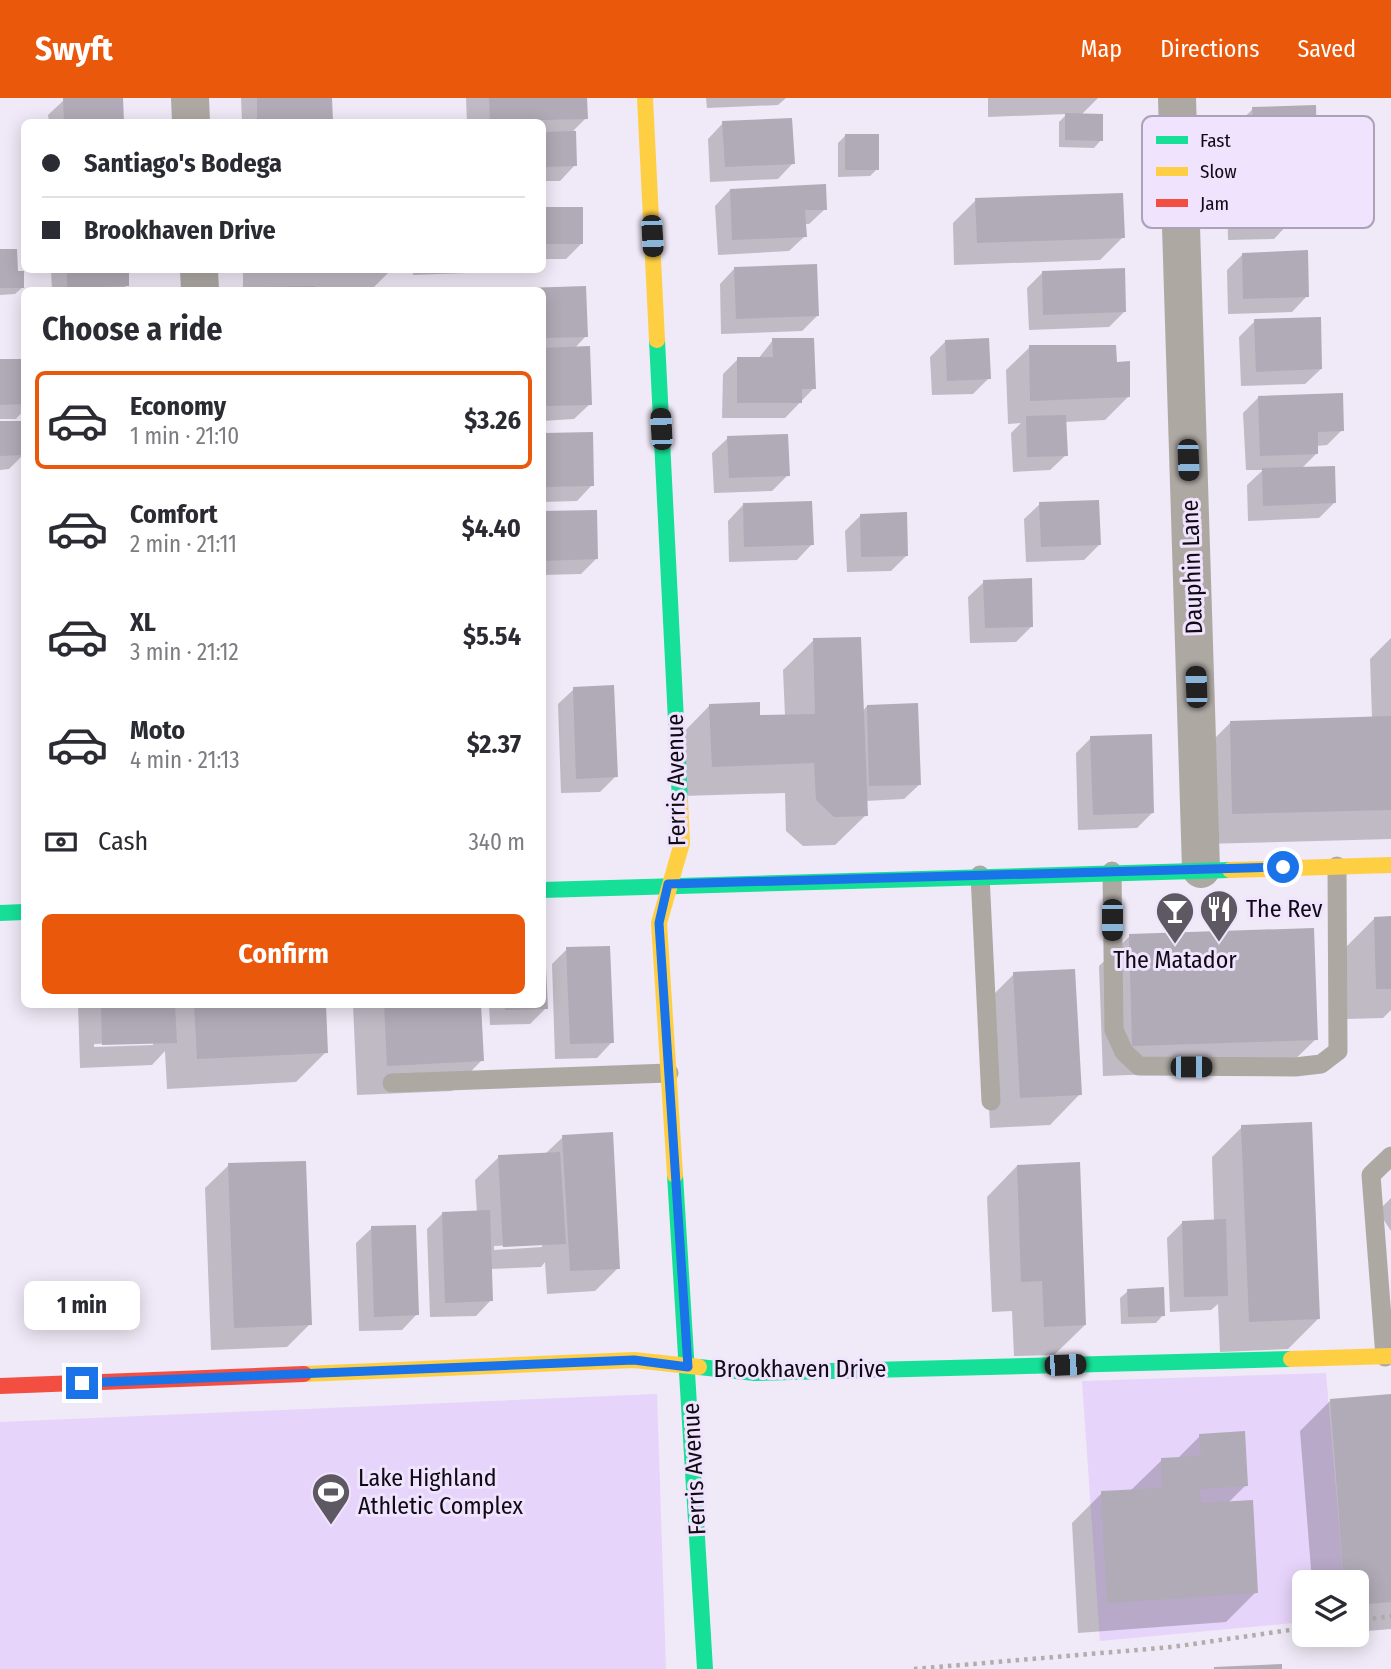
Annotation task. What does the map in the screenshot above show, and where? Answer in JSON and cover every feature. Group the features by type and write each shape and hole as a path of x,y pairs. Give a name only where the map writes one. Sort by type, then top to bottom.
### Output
{"street":[{"path":"190,98 191,119"},
{"name":"Ferris Avenue","path":"645,98 682,843 668,884 659,923 705,1669"},
{"name":"Dauphin Lane","path":"1177,98 1178,116"},
{"name":"Dauphin Lane","path":"1181,228 1201,869"},
{"path":"546,890 668,884 1391,865"},
{"path":"0,913 21,912"},
{"name":"Brookhaven Drive","path":"0,1386 634,1360 754,1373 1388,1357"}],"lane":[{"path":"1112,872 1114,1030 1124,1052 1139,1066 1295,1067 1321,1064 1338,1051 1337,866"},
{"path":"980,876 991,1101"},
{"path":"393,1083 669,1073"},
{"path":"1388,1357 1371,1175 1391,1156"}],"path":[{"path":"1369,1619 1391,1616"},
{"path":"914,1669 1172,1647 1292,1630"}],"shaded area":[{"path":"1326,1373 1343,1570 1292,1570 1292,1623 1100,1641 1082,1381"},
{"name":"Lake Highland Athletic Complex","path":"657,1394 666,1669 0,1669 0,1422"}],"building":[{"path":"63,98 123,98 124,119 64,119"},
{"path":"257,98 332,98 333,119 257,119"},
{"path":"489,98 587,98 588,119 490,119"},
{"path":"1316,105 1316,116 1252,116 1252,107"},
{"path":"1065,113 1103,114 1103,141 1065,140"},
{"path":"792,118 795,164 725,167 722,121"},
{"path":"576,131 577,166 546,167 546,132"},
{"path":"845,134 879,134 879,170 845,170"},
{"path":"826,184 827,210 805,210 807,237 732,240 730,189"},
{"path":"1123,193 1125,238 977,243 975,198"},
{"path":"546,207 583,207 583,244 546,244"},
{"path":"0,249 17,249 18,271 24,273 24,287 0,288"},
{"path":"1308,250 1309,297 1243,299 1242,253"},
{"path":"817,264 819,316 736,319 734,267"},
{"path":"1125,268 1126,312 1043,315 1042,271"},
{"path":"67,273 129,273 129,286 67,287"},
{"path":"586,286 588,337 546,338 546,287"},
{"path":"1321,317 1322,369 1256,372 1254,319"},
{"path":"772,338 814,338 816,389 802,389 802,403 737,403 737,357 773,357"},
{"path":"989,338 991,379 947,381 945,340"},
{"path":"1029,345 1116,345 1117,362 1130,361 1130,397 1030,401"},
{"path":"590,346 592,405 546,406 546,348"},
{"path":"0,359 21,359 21,404 0,405"},
{"path":"1343,393 1344,431 1318,432 1318,454 1260,456 1258,396"},
{"path":"1066,415 1068,456 1027,457 1026,416"},
{"path":"0,421 21,421 21,455 0,456"},
{"path":"593,432 594,486 546,487 546,433"},
{"path":"788,434 790,476 729,478 727,436"},
{"path":"1335,466 1336,503 1263,506 1262,468"},
{"path":"1099,500 1101,545 1041,547 1039,502"},
{"path":"812,501 814,545 744,547 743,503"},
{"path":"597,510 598,559 546,561 546,511"},
{"path":"907,512 908,556 861,557 860,514"},
{"path":"1032,578 1033,627 985,628 983,580"},
{"path":"861,637 868,816 834,817 816,800 814,763 712,767 709,704 760,702 760,715 815,714 813,638"},
{"path":"614,685 618,777 576,779 573,687"},
{"path":"918,703 921,785 869,786 867,705"},
{"path":"1391,716 1391,810 1232,814 1230,721"},
{"path":"1152,734 1154,813 1093,815 1090,736"},
{"path":"1391,916 1391,989 1376,989 1374,917"},
{"path":"1314,928 1318,1040 1132,1046 1129,934"},
{"path":"610,946 614,1043 570,1044 566,947"},
{"path":"546,968 548,1009 505,1010 546,1008"},
{"path":"1075,969 1082,1095 1020,1098 1013,972"},
{"path":"101,1008 175,1008 177,1043 102,1045"},
{"path":"194,1008 326,1008 328,1053 197,1059"},
{"path":"384,1008 481,1008 484,1061 387,1066"},
{"path":"1312,1122 1320,1319 1249,1322 1241,1125"},
{"path":"613,1132 620,1269 570,1271 562,1135"},
{"path":"560,1152 566,1244 503,1247 498,1155"},
{"path":"306,1161 312,1325 234,1328 228,1163"},
{"path":"1080,1162 1086,1325 1044,1327 1042,1281 1021,1282 1017,1165"},
{"path":"490,1210 493,1301 445,1303 442,1212"},
{"path":"1226,1219 1228,1296 1184,1297 1182,1221"},
{"path":"416,1225 419,1315 374,1317 371,1226"},
{"path":"1164,1287 1165,1316 1128,1317 1127,1289"},
{"path":"1391,1394 1391,1602 1369,1604 1369,1570 1343,1570 1330,1399"},
{"path":"1245,1431 1248,1486 1200,1489 1201,1503 1253,1500 1258,1593 1107,1603 1101,1491 1162,1488 1161,1458 1201,1456 1199,1434"},
{"path":"1282,1664 1282,1669 1214,1669 1214,1667"}],"traffic: fast":[{"path":"657,340 680,801"},
{"path":"546,890 1230,870"},
{"path":"0,913 21,912"},
{"path":"675,1175 705,1669"},
{"path":"699,1367 755,1373 1291,1359"}],"traffic: slow":[{"path":"645,98 657,340"},
{"path":"675,1175 659,923 682,843 680,801"},
{"path":"1230,870 1391,865"},
{"path":"1291,1359 1391,1356"},
{"path":"304,1374 634,1360 699,1367"}],"traffic: jam":[{"path":"0,1386 304,1374"}],"place":[{"name":"The Rev","path":"1219,943"},
{"name":"The Matador","path":"1175,945"},
{"name":"Lake Highland Athletic Complex","path":"331,1526"}],"route":[{"path":"82,1383 634,1360 688,1367 659,923 668,884 1283,867"}]}
